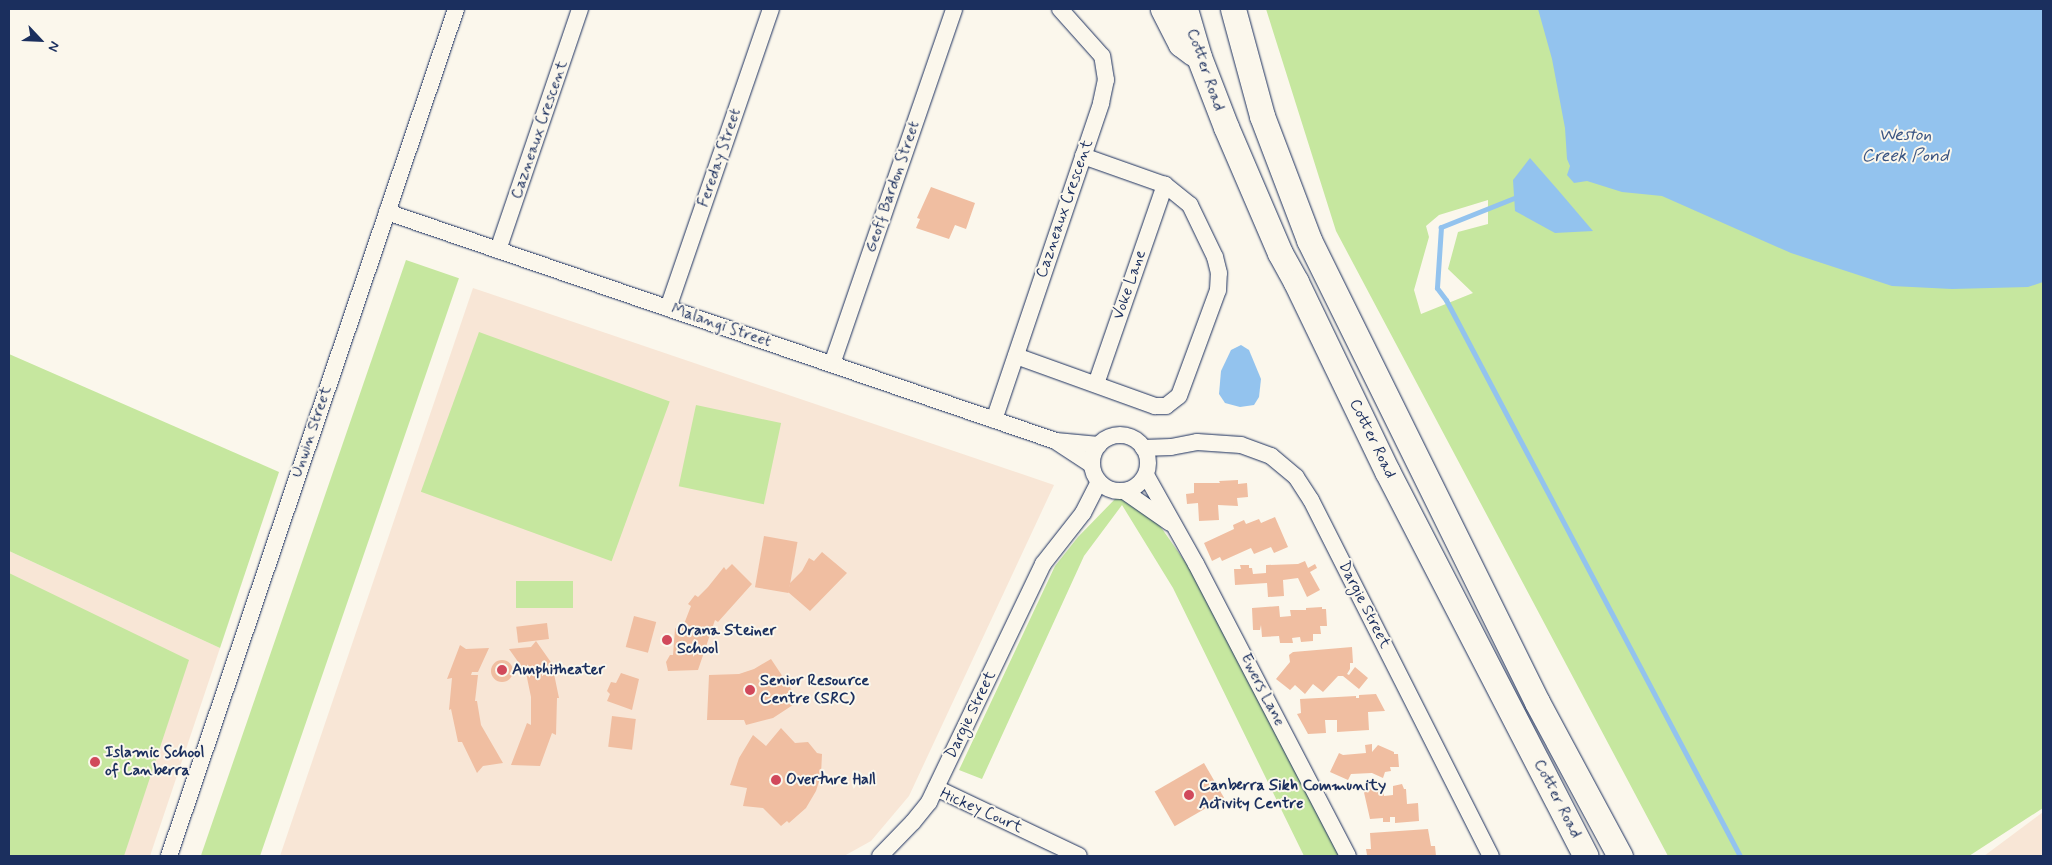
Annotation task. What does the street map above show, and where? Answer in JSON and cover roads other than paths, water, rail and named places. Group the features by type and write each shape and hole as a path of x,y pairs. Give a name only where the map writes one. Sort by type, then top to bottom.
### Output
{"main road":[{"path":"1162,9 1181,44 1199,57"},
{"name":"Cotter Road","path":"1185,9 1199,57 1226,127 1280,253 1296,282 1387,471 1586,856"},
{"name":"Cotter Road","path":"1233,9 1262,116 1309,240 1538,702 1620,856"}],"street":[{"name":"Unwin Street","path":"169,856 456,9"},
{"name":"Cazneaux Crescent","path":"498,250 580,9"},
{"name":"Fereday Street","path":"668,308 772,9"},
{"name":"Geoff Bardon Street","path":"832,364 954,9"},
{"name":"Cazneaux Crescent","path":"994,420 1083,156 1106,80 1102,56 1060,9"},
{"path":"1016,356 1155,406 1166,406 1180,396 1218,290 1219,273 1215,257 1190,204 1165,185 1083,156"},
{"name":"Voke Lane","path":"1096,384 1165,185"},
{"name":"Malangi Street","path":"387,212 1056,441 1099,445"},
{"path":"1122,435 1137,441 1143,448 1147,470 1133,488 1112,488 1092,466 1092,458 1099,445 1105,440 1122,435"},
{"name":"Malangi Street","path":"1056,441 1092,466"},
{"name":"Dargie Street","path":"1143,448 1171,447 1197,442 1241,446 1271,456 1296,477 1311,500 1491,856"},
{"name":"Dargie Street","path":"1147,470 1171,447"},
{"name":"Ewers Lane","path":"1147,470 1174,526 1196,564 1348,856"},
{"name":"Dargie Street","path":"936,788 1043,564 1083,513 1112,488"},
{"name":"Ewers Lane","path":"1112,488 1174,526"},
{"name":"Hickey Court","path":"880,856 913,822 929,802 936,788 1079,856"}],"water":[{"name":"Weston Creek Pond","path":"1538,9 2043,9 2043,282 2028,287 1952,289 1892,286 1791,253 1662,196 1622,192 1587,181 1574,183 1567,175 1570,166 1567,159 1565,128 1552,59"},
{"path":"1530,158 1593,231 1555,233 1515,211 1513,180"},
{"path":"1241,345 1249,350 1261,379 1259,397 1254,405 1240,407 1225,403 1219,394 1221,371 1231,350"}],"waterway":[{"path":"1514,198 1441,227 1437,288 1446,300 1740,856"}],"place":[{"name":"Orana Steiner School","path":"667,640"},
{"name":"Amphitheater","path":"502,670"},
{"name":"Senior Resource Centre (SRC)","path":"750,690"},
{"name":"Islamic School of Canberra","path":"95,762"},
{"name":"Overture Hall","path":"776,780"},
{"name":"Canberra Sikh Community Activity Centre","path":"1189,795"}]}
